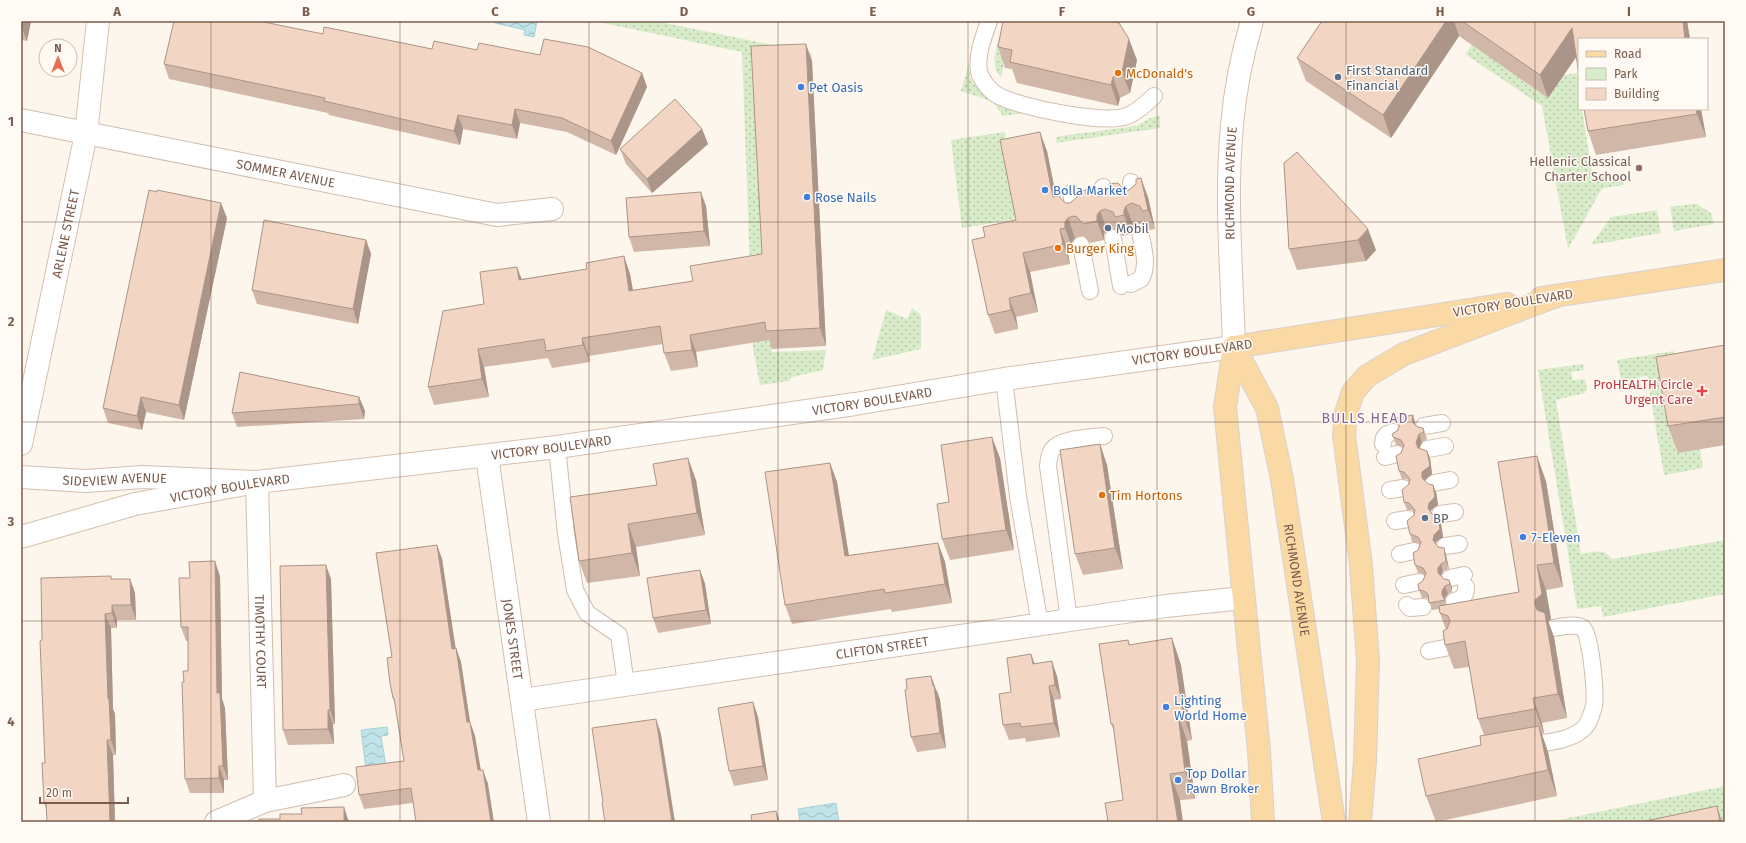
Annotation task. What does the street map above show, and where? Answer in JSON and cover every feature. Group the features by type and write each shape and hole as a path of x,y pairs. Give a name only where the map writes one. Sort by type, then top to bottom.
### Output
{"main road":[{"name":"VICTORY BOULEVARD","path":"1234,347 1725,270"},
{"path":"1360,822 1365,761 1368,661 1361,565 1344,435 1346,414 1353,392 1366,376 1404,354 1556,296"},
{"name":"RICHMOND AVENUE","path":"1234,347 1225,407 1243,598 1260,751 1264,822"},
{"name":"RICHMOND AVENUE","path":"1234,347 1267,408 1282,479 1334,822"}],"street":[{"name":"ARLENE STREET","path":"21,444 86,134 98,21"},
{"name":"RICHMOND AVENUE","path":"1234,347 1229,190 1232,125 1242,59 1252,21"},
{"name":"SOMMER AVENUE","path":"21,120 497,215 552,209"},
{"name":"VICTORY BOULEVARD","path":"21,537 135,504 257,482 557,447 855,404 1004,379 1234,347"},
{"name":"JONES STREET","path":"486,456 539,822"},
{"name":"SIDEVIEW AVENUE","path":"21,477 86,481 143,477 257,482"},
{"name":"TIMOTHY COURT","path":"257,482 265,801"},
{"name":"CLIFTON STREET","path":"522,700 1166,606 1243,598"},
{"path":"216,822 265,801 344,785"}],"lane":[{"path":"989,21 979,57 979,72 984,82 995,94 1009,102 1097,119 1126,117 1142,108 1154,96"},
{"path":"1131,182 1134,200"},
{"path":"1103,187 1107,206"},
{"path":"1071,193 1075,213"},
{"path":"1113,238 1126,285 1141,279 1144,271 1145,260 1140,232"},
{"path":"1080,245 1090,291"},
{"path":"1004,379 1018,496 1040,625"},
{"path":"1424,426 1442,423"},
{"path":"1389,452 1384,438 1387,434 1394,432"},
{"path":"1069,620 1048,466 1052,450 1058,444 1104,436"},
{"path":"1428,449 1445,446"},
{"path":"557,447 566,534 575,590 587,613 619,636 626,685"},
{"path":"1434,483 1450,480"},
{"path":"1454,601 1464,597 1466,594 1460,580"},
{"path":"1407,605 1410,608 1423,607"},
{"path":"1509,748 1556,741 1571,736 1583,730 1590,720 1594,705 1595,691 1587,635 1583,629 1578,626 1553,628"},
{"path":"1429,651 1450,647"}],"green space":[{"path":"593,21 655,21 812,53 812,61 758,65 772,352 826,350 823,370 792,377 789,381 760,385 753,349 742,52"},
{"path":"1014,21 1001,77 995,67 994,61 996,48 1003,25"},
{"path":"1472,45 1548,98 1564,75 1577,73 1578,110 1582,110 1593,176 1599,177 1622,173 1624,185 1604,188 1601,190 1568,249 1542,106 1465,54"},
{"path":"969,64 970,75 974,84 981,91 999,102 1029,112 1003,116 993,102 961,91"},
{"path":"1160,116 1160,128 1056,143 1057,137 1060,136 1136,126 1150,118"},
{"path":"1005,132 1007,159 1019,219 962,228 951,140"},
{"path":"1697,204 1711,213 1714,224 1674,231 1670,207"},
{"path":"1657,210 1661,233 1591,245 1611,217"},
{"path":"912,308 921,316 921,349 872,360 886,310 907,319"},
{"path":"1674,351 1679,381 1678,453 1700,449 1703,468 1664,475 1647,376 1621,381 1617,360"},
{"path":"1583,364 1584,370 1571,372 1573,380 1585,379 1587,389 1585,393 1556,400 1581,554 1601,552 1605,553 1612,559 1725,540 1725,594 1603,617 1601,606 1577,609 1538,370"},
{"path":"1725,786 1725,822 1549,822"}],"water":[{"path":"495,21 537,21 534,37 524,35 525,30 495,23"},
{"path":"387,727 388,735 381,736 386,766 366,769 361,730"},
{"path":"836,803 839,822 800,822 798,809"}],"building":[{"path":"174,21 259,21 323,34 324,27 432,49 434,41 477,50 479,43 540,55 544,39 588,47 642,73 611,141 562,118 515,109 512,125 458,115 454,131 324,101 325,98 164,64"},
{"path":"1003,21 1110,21 1119,23 1129,39 1122,72 1113,77 1111,85 1010,62 1012,50 998,47"},
{"path":"1322,21 1446,21 1383,115 1297,58"},
{"path":"1462,21 1683,21 1685,38 1578,38 1578,68 1572,28 1540,75"},
{"path":"806,44 820,328 766,331 765,322 690,335 692,350 664,353 660,326 582,338 583,345 546,351 544,339 478,349 482,379 428,387 443,311 484,304 480,272 517,267 519,280 587,269 586,263 624,256 629,291 693,281 690,266 762,254 751,46"},
{"path":"675,99 702,129 647,179 620,149"},
{"path":"1584,110 1696,110 1697,114 1588,131"},
{"path":"1040,132 1053,197 1059,196 1065,203 1070,203 1077,197 1077,192 1091,189 1097,196 1102,196 1109,190 1109,184 1118,183 1123,189 1129,190 1136,184 1136,179 1141,178 1148,210 1142,211 1140,206 1131,203 1126,206 1124,215 1115,217 1113,212 1105,209 1100,211 1097,215 1097,221 1083,224 1077,217 1073,216 1068,218 1065,222 1065,228 1060,229 1063,244 1023,253 1031,293 1009,298 1011,310 988,315 972,240 985,237 983,227 1016,220 1000,140"},
{"path":"1297,152 1368,229 1358,240 1289,249 1284,163"},
{"path":"149,190 157,192 157,190 221,203 179,405 141,397 137,416 103,408"},
{"path":"701,192 704,231 629,237 626,198"},
{"path":"264,220 366,240 353,309 252,290"},
{"path":"1725,345 1725,417 1668,426 1656,357"},
{"path":"240,372 359,397 359,404 232,413"},
{"path":"1413,415 1412,420 1414,424 1423,428 1424,432 1419,434 1416,443 1418,448 1427,451 1430,466 1422,472 1422,478 1428,484 1433,485 1435,497 1429,503 1428,508 1433,515 1438,516 1440,529 1434,535 1433,540 1438,547 1444,548 1446,561 1438,568 1438,573 1444,579 1449,580 1450,584 1445,586 1442,591 1442,595 1445,600 1429,603 1428,594 1419,590 1418,584 1423,581 1426,573 1423,568 1415,565 1413,553 1418,550 1421,542 1418,537 1410,534 1407,521 1414,515 1415,510 1409,503 1404,502 1402,490 1409,484 1410,479 1404,472 1399,471 1396,456 1401,453 1404,445 1401,440 1393,437 1392,434 1397,431 1399,427 1397,418"},
{"path":"992,437 1006,530 942,539 937,504 949,502 941,445"},
{"path":"1100,444 1115,548 1075,554 1060,450"},
{"path":"1537,456 1554,563 1537,565 1542,594 1535,600 1535,604 1537,610 1545,613 1558,694 1533,698 1535,709 1478,719 1465,641 1445,645 1443,631 1447,629 1450,621 1448,616 1440,613 1439,606 1519,592 1498,462"},
{"path":"688,458 697,513 628,524 632,553 579,561 570,497 657,485 653,464"},
{"path":"830,463 845,556 938,543 945,584 885,593 884,589 785,605 765,472"},
{"path":"437,545 452,649 456,648 467,722 470,722 478,770 483,770 491,822 416,822 411,788 359,795 356,767 404,761 394,698 390,683 387,658 392,657 376,553"},
{"path":"215,561 217,693 220,693 223,766 219,766 219,778 185,779 182,682 184,682 183,671 188,671 188,627 181,627 179,578 190,578 189,562"},
{"path":"326,565 330,710 328,710 328,729 283,730 280,566"},
{"path":"700,570 706,610 653,618 647,578"},
{"path":"111,576 111,579 130,579 131,605 112,605 112,613 105,614 111,740 107,740 110,821 113,822 47,822 46,802 44,803 42,763 45,763 40,641 42,640 41,578"},
{"path":"1172,638 1183,714 1178,714 1185,772 1170,774 1178,822 1108,822 1105,803 1123,800 1113,724 1111,724 1099,644 1128,640 1129,645"},
{"path":"1031,654 1033,664 1052,661 1055,685 1049,686 1054,723 1021,727 1020,723 1003,725 999,694 1011,692 1007,658"},
{"path":"931,676 933,686 934,685 940,733 911,737 905,690 907,689 906,679"},
{"path":"753,702 763,766 729,771 718,708"},
{"path":"656,719 672,822 605,822 592,728"},
{"path":"1539,726 1548,770 1426,796 1418,759 1481,745 1480,736"},
{"path":"1717,806 1720,822 1641,822"},
{"path":"344,807 344,822 259,822 259,819 280,819 280,814 302,814 301,808"},
{"path":"776,811 778,822 752,822 751,815"}],"place":[{"name":"McDonald's","path":"1118,73"},
{"name":"First Standard Financial","path":"1338,77"},
{"name":"Pet Oasis","path":"801,87"},
{"name":"Hellenic Classical Charter School","path":"1639,168"},
{"name":"Bolla Market","path":"1045,190"},
{"name":"Rose Nails","path":"807,197"},
{"name":"Mobil","path":"1108,228"},
{"name":"Burger King","path":"1058,248"},
{"name":"ProHEALTH Circle Urgent Care","path":"1702,391"},
{"name":"Tim Hortons","path":"1102,495"},
{"name":"BP","path":"1425,518"},
{"name":"7-Eleven","path":"1523,537"},
{"name":"Lighting World Home","path":"1166,707"},
{"name":"Top Dollar Pawn Broker","path":"1178,780"}],"district":[{"name":"BULLS HEAD","path":"1365,418"}]}
